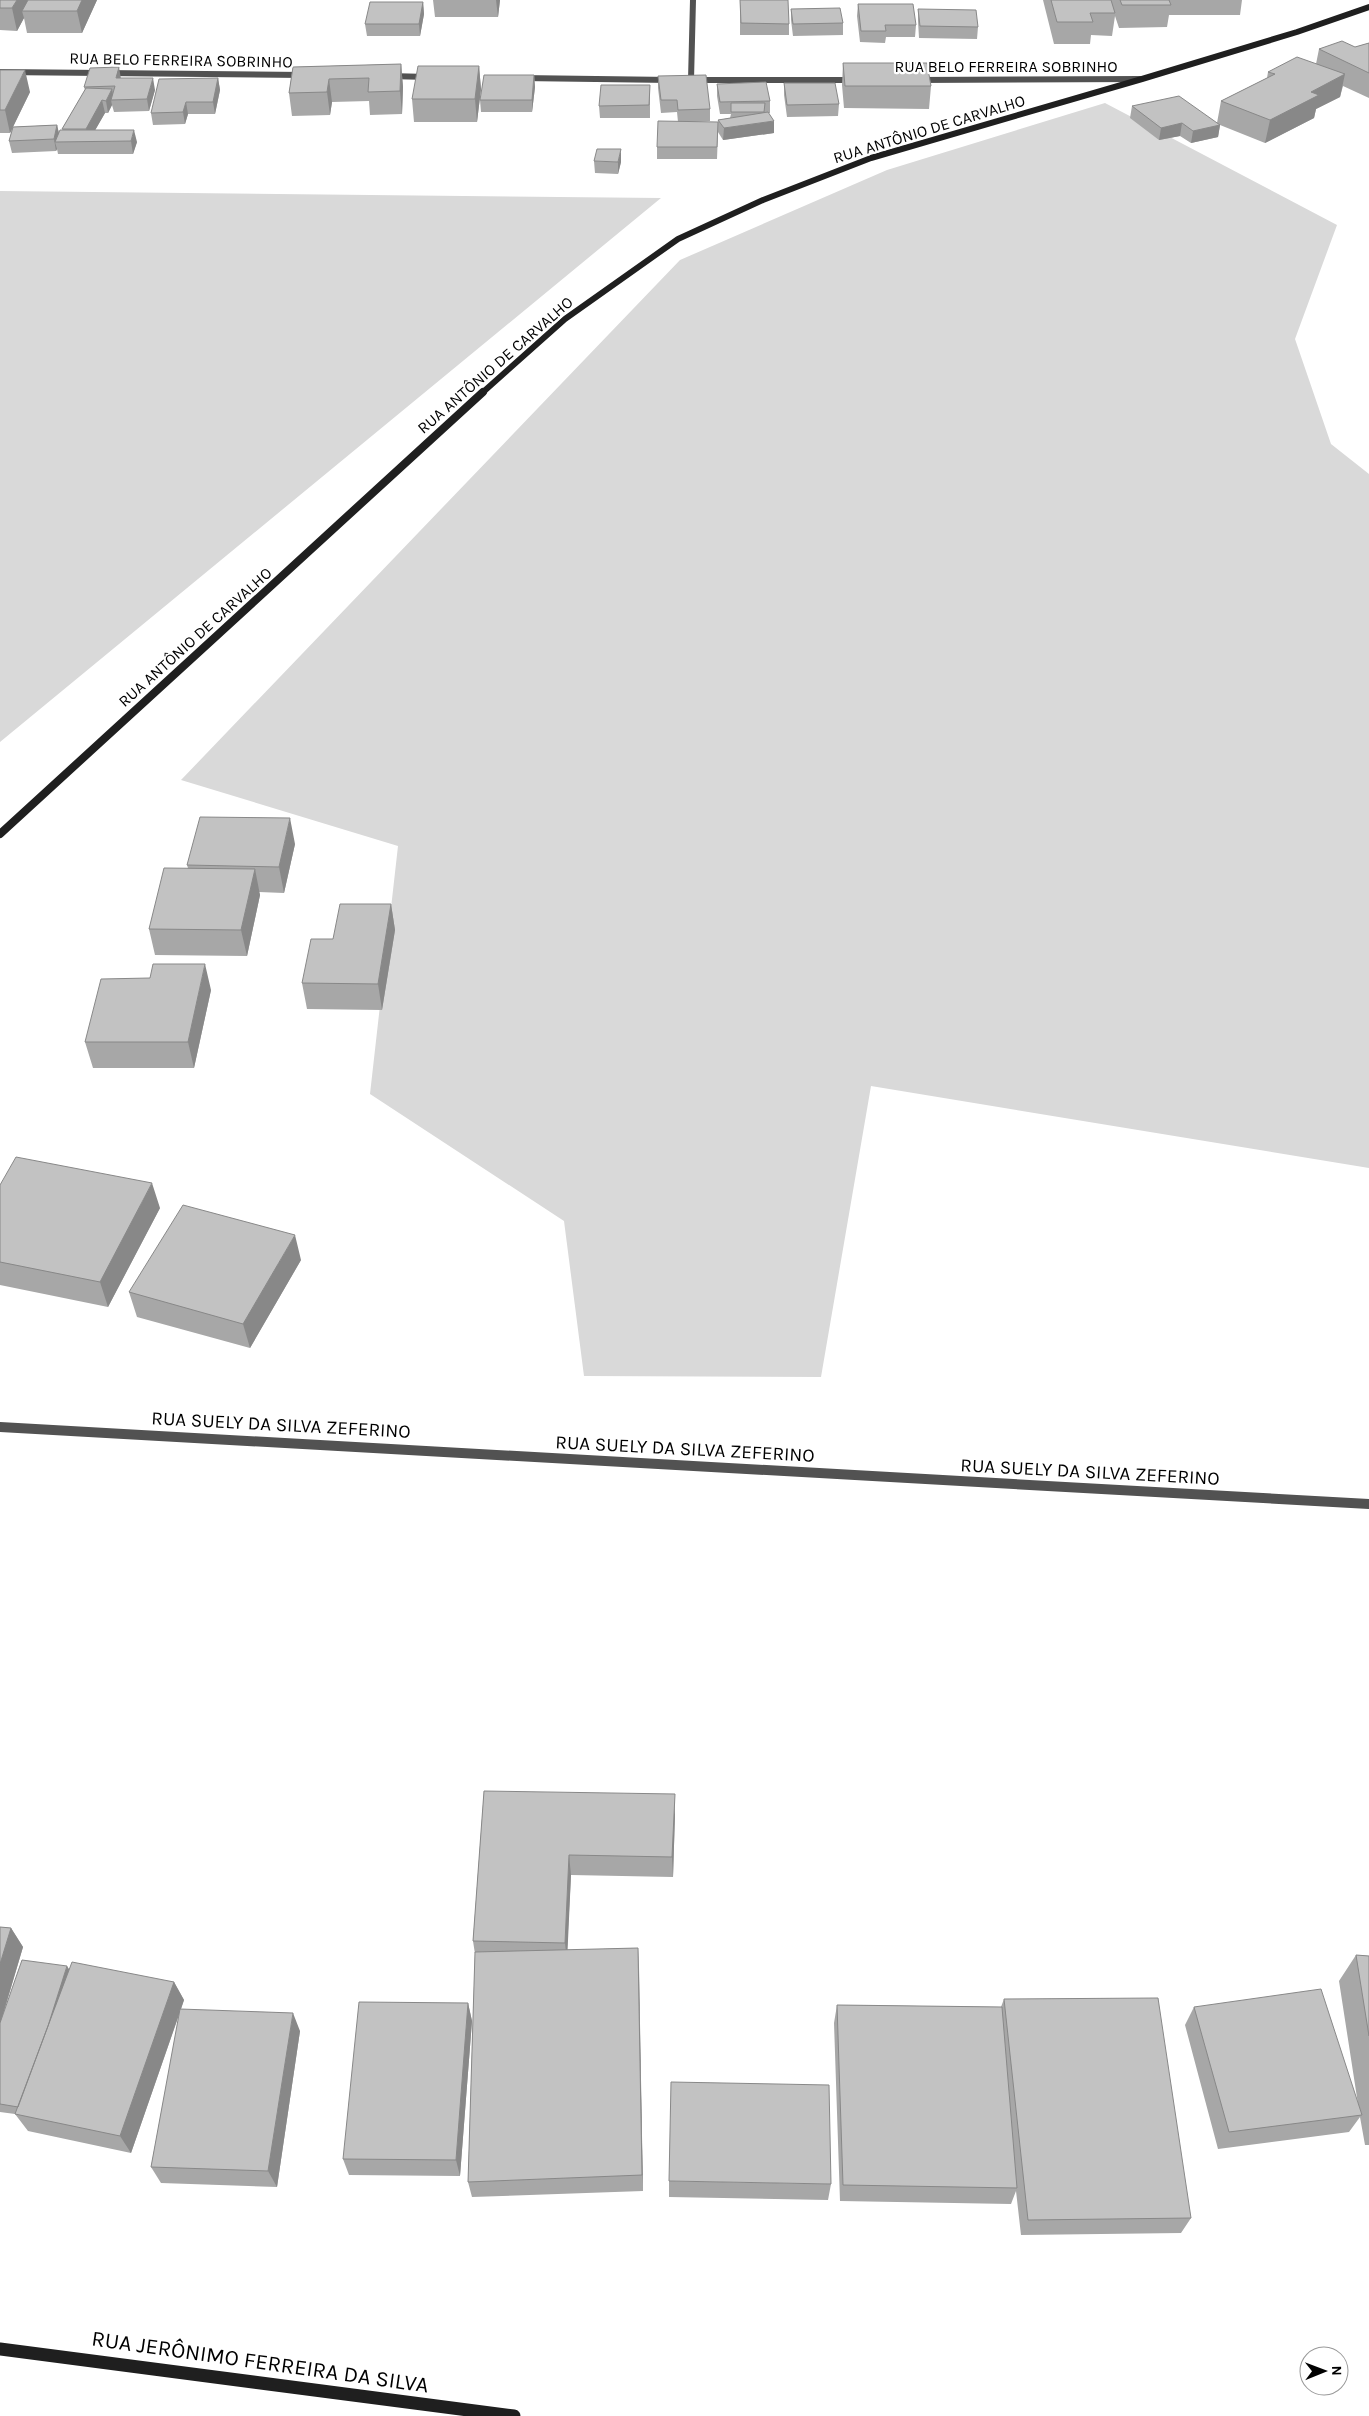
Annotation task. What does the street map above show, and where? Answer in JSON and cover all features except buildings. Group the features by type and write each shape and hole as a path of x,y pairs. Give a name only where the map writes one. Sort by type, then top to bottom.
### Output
{"main road":[{"name":"RUA ANTÔNIO DE CARVALHO","path":"0,834 469,404 565,319 678,239 763,200 871,158 1142,79 1297,32 1369,7"},
{"name":"RUA JERÔNIMO FERREIRA DA SILVA","path":"0,2350 514,2416"}],"street":[{"path":"691,80 693,0"},
{"name":"RUA BELO FERREIRA SOBRINHO","path":"0,72 316,75"},
{"path":"385,76 434,77"},
{"path":"514,78 861,80"},
{"name":"RUA BELO FERREIRA SOBRINHO","path":"911,80 1142,79"},
{"name":"RUA SUELY DA SILVA ZEFERINO","path":"0,1427 1369,1504"}],"shaded area":[{"path":"1105,103 1337,225 1295,339 1331,444 1369,474 1369,1168 871,1086 821,1377 584,1376 564,1221 370,1094 398,846 181,780 680,260 887,170"},
{"path":"0,191 661,198 0,742"}]}
